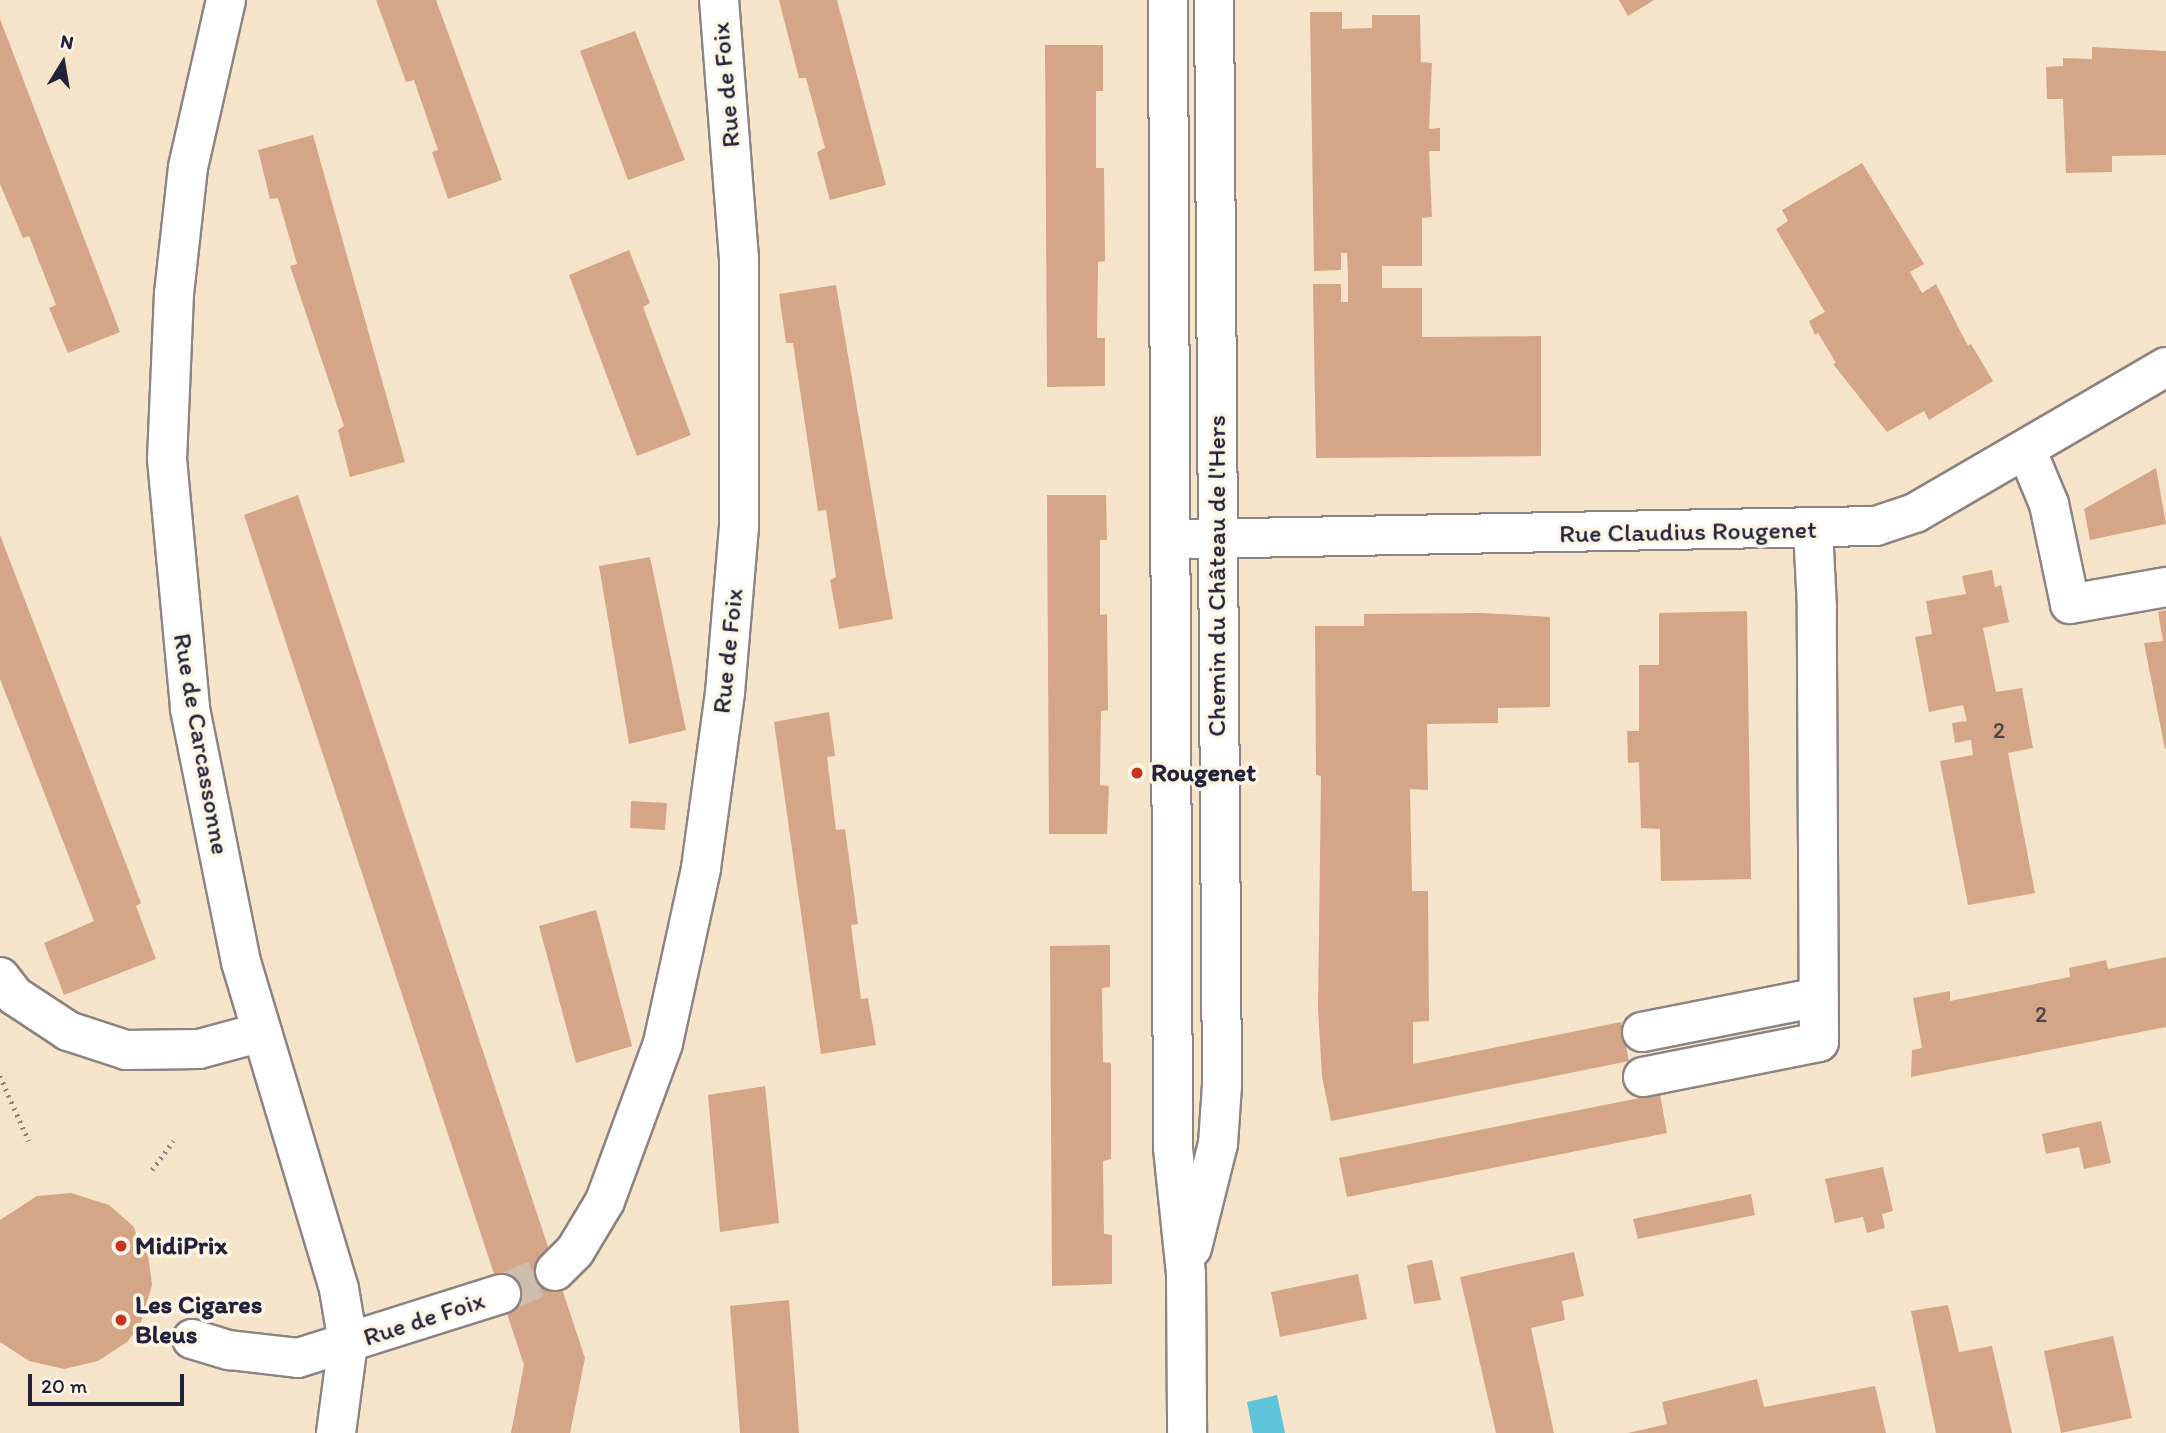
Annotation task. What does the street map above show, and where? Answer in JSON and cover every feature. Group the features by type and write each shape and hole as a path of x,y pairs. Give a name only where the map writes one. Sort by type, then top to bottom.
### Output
{"street":[{"name":"Rue de Carcassonne","path":"226,0 187,167 174,293 167,459 190,709 241,962 339,1289 348,1343 336,1433"},
{"name":"Rue de Foix","path":"555,1271 575,1251 605,1201 663,1043 701,867 725,692 740,527 739,259 719,0"},
{"name":"Chemin du Château de l'Hers","path":"1168,0 1172,1148 1186,1274 1187,1433"},
{"name":"Chemin du Château de l'Hers","path":"1186,1274 1219,1144 1222,1085 1214,0"},
{"name":"Rue Claudius Rougenet","path":"1168,539 1813,530 1876,526 1915,513 2166,367"},
{"path":"2026,449 2049,504 2070,604 2166,587"},
{"path":"1643,1077 1819,1042 1813,530"},
{"path":"0,977 15,996 68,1031 126,1050 199,1049 262,1032"},
{"path":"1642,1032 1819,997"},
{"name":"Rue de Foix","path":"192,1339 229,1350 298,1358 348,1343 383,1328 501,1294"}],"path":[{"path":"0,1076 29,1141"},
{"path":"152,1170 173,1141"}],"water":[{"path":"1277,1395 1285,1433 1253,1433 1247,1402"}],"building":[{"path":"376,0 436,0 502,180 448,199 432,152 438,150 414,80 406,82"},
{"path":"779,0 837,0 886,185 830,200 817,152 825,148 806,78 799,78"},
{"path":"1619,0 1654,0 1628,16"},
{"path":"1310,12 1342,12 1342,29 1372,28 1372,15 1420,15 1421,62 1432,63 1429,129 1440,128 1440,151 1429,151 1432,217 1422,218 1422,266 1382,266 1382,288 1422,288 1422,337 1541,336 1541,456 1316,458 1313,284 1341,284 1341,302 1348,302 1348,277 1347,253 1341,253 1341,270 1314,271"},
{"path":"0,19 120,332 68,353 49,308 56,305 29,236 23,238 0,184"},
{"path":"635,31 685,160 628,180 580,51"},
{"path":"1045,45 1103,45 1103,91 1096,91 1096,168 1104,168 1105,261 1098,262 1097,338 1105,338 1105,386 1047,387"},
{"path":"2092,47 2166,51 2166,155 2112,156 2112,172 2066,173 2063,99 2047,99 2046,67 2063,66 2063,58 2092,59"},
{"path":"313,135 405,462 350,477 338,430 344,426 290,266 297,264 278,198 270,199 258,150"},
{"path":"1862,163 1924,264 1910,272 1922,293 1936,284 1968,346 1971,344 1993,381 1929,420 1924,411 1887,432 1833,364 1836,363 1818,333 1815,335 1809,321 1825,312 1776,229 1788,221 1782,210"},
{"path":"629,250 650,303 643,307 691,435 637,456 569,275"},
{"path":"836,285 893,619 839,629 830,580 836,577 826,510 818,511 793,343 786,343 779,294"},
{"path":"2156,468 2166,524 2090,540 2084,509"},
{"path":"298,495 585,1358 570,1433 511,1433 524,1365 244,515"},
{"path":"1047,495 1106,495 1107,540 1100,540 1100,615 1107,614 1108,710 1101,711 1100,785 1109,786 1107,834 1049,834"},
{"path":"0,535 141,903 136,906 156,959 64,995 44,943 94,921 0,679"},
{"path":"650,557 686,730 629,744 599,566"},
{"path":"1992,570 1995,587 2001,585 2009,622 1983,628 1996,692 2022,688 2033,748 2008,753 2035,893 1968,905 1940,761 1973,755 1971,740 1955,743 1952,723 1967,721 1963,705 1929,712 1915,637 1932,634 1926,601 1966,594 1962,576"},
{"path":"2166,610 2165,749 2144,643 2163,641 2158,612"},
{"path":"1747,611 1751,879 1661,881 1660,829 1641,828 1639,762 1628,763 1627,731 1639,731 1639,665 1659,665 1659,613"},
{"path":"1482,613 1550,617 1550,707 1498,708 1498,723 1427,724 1428,790 1410,789 1412,891 1428,891 1429,1021 1413,1022 1413,1064 1621,1022 1629,1061 1331,1121 1322,1076 1318,1009 1321,776 1316,775 1315,626 1364,626 1364,614"},
{"path":"829,712 835,756 827,757 836,830 845,829 858,924 851,925 861,999 868,998 876,1045 821,1054 774,722"},
{"path":"631,801 667,803 665,830 630,828"},
{"path":"596,910 632,1046 576,1063 539,926"},
{"path":"1110,945 1110,987 1102,988 1103,1062 1111,1063 1111,1159 1103,1161 1104,1234 1112,1235 1112,1284 1052,1286 1050,946"},
{"path":"2166,957 2166,1027 1911,1077 1912,1050 1922,1048 1913,998 1950,991 1950,1001 2070,977 2069,968 2106,960 2108,969"},
{"path":"765,1086 779,1223 720,1232 708,1095"},
{"path":"1660,1094 1667,1133 1347,1197 1339,1158"},
{"path":"2101,1121 2111,1163 2084,1169 2079,1147 2046,1154 2042,1134"},
{"path":"1883,1167 1893,1211 1882,1214 1885,1228 1867,1233 1863,1217 1835,1223 1825,1179"},
{"path":"71,1193 109,1205 133,1226 148,1254 152,1285 140,1325 127,1342 98,1361 64,1369 29,1361 0,1342 0,1220 37,1196"},
{"path":"1751,1194 1755,1215 1638,1239 1633,1219"},
{"path":"1574,1252 1584,1296 1562,1301 1565,1320 1531,1328 1554,1433 1496,1433 1460,1277"},
{"path":"1432,1260 1441,1300 1414,1304 1407,1265"},
{"path":"1358,1274 1367,1319 1280,1337 1271,1292"},
{"path":"789,1300 799,1433 740,1433 730,1306"},
{"path":"1948,1305 1959,1352 1992,1346 2012,1433 1936,1433 1911,1311"},
{"path":"2113,1336 2132,1418 2061,1433 2044,1351"},
{"path":"1757,1379 1764,1407 1875,1386 1886,1433 1628,1433 1667,1424 1662,1402"}],"tunnel":[{"path":"501,1294 555,1271"}],"place":[{"name":"Rougenet","path":"1137,773"},
{"name":"MidiPrix","path":"121,1246"},
{"name":"Les Cigares Bleus","path":"121,1320"}]}
